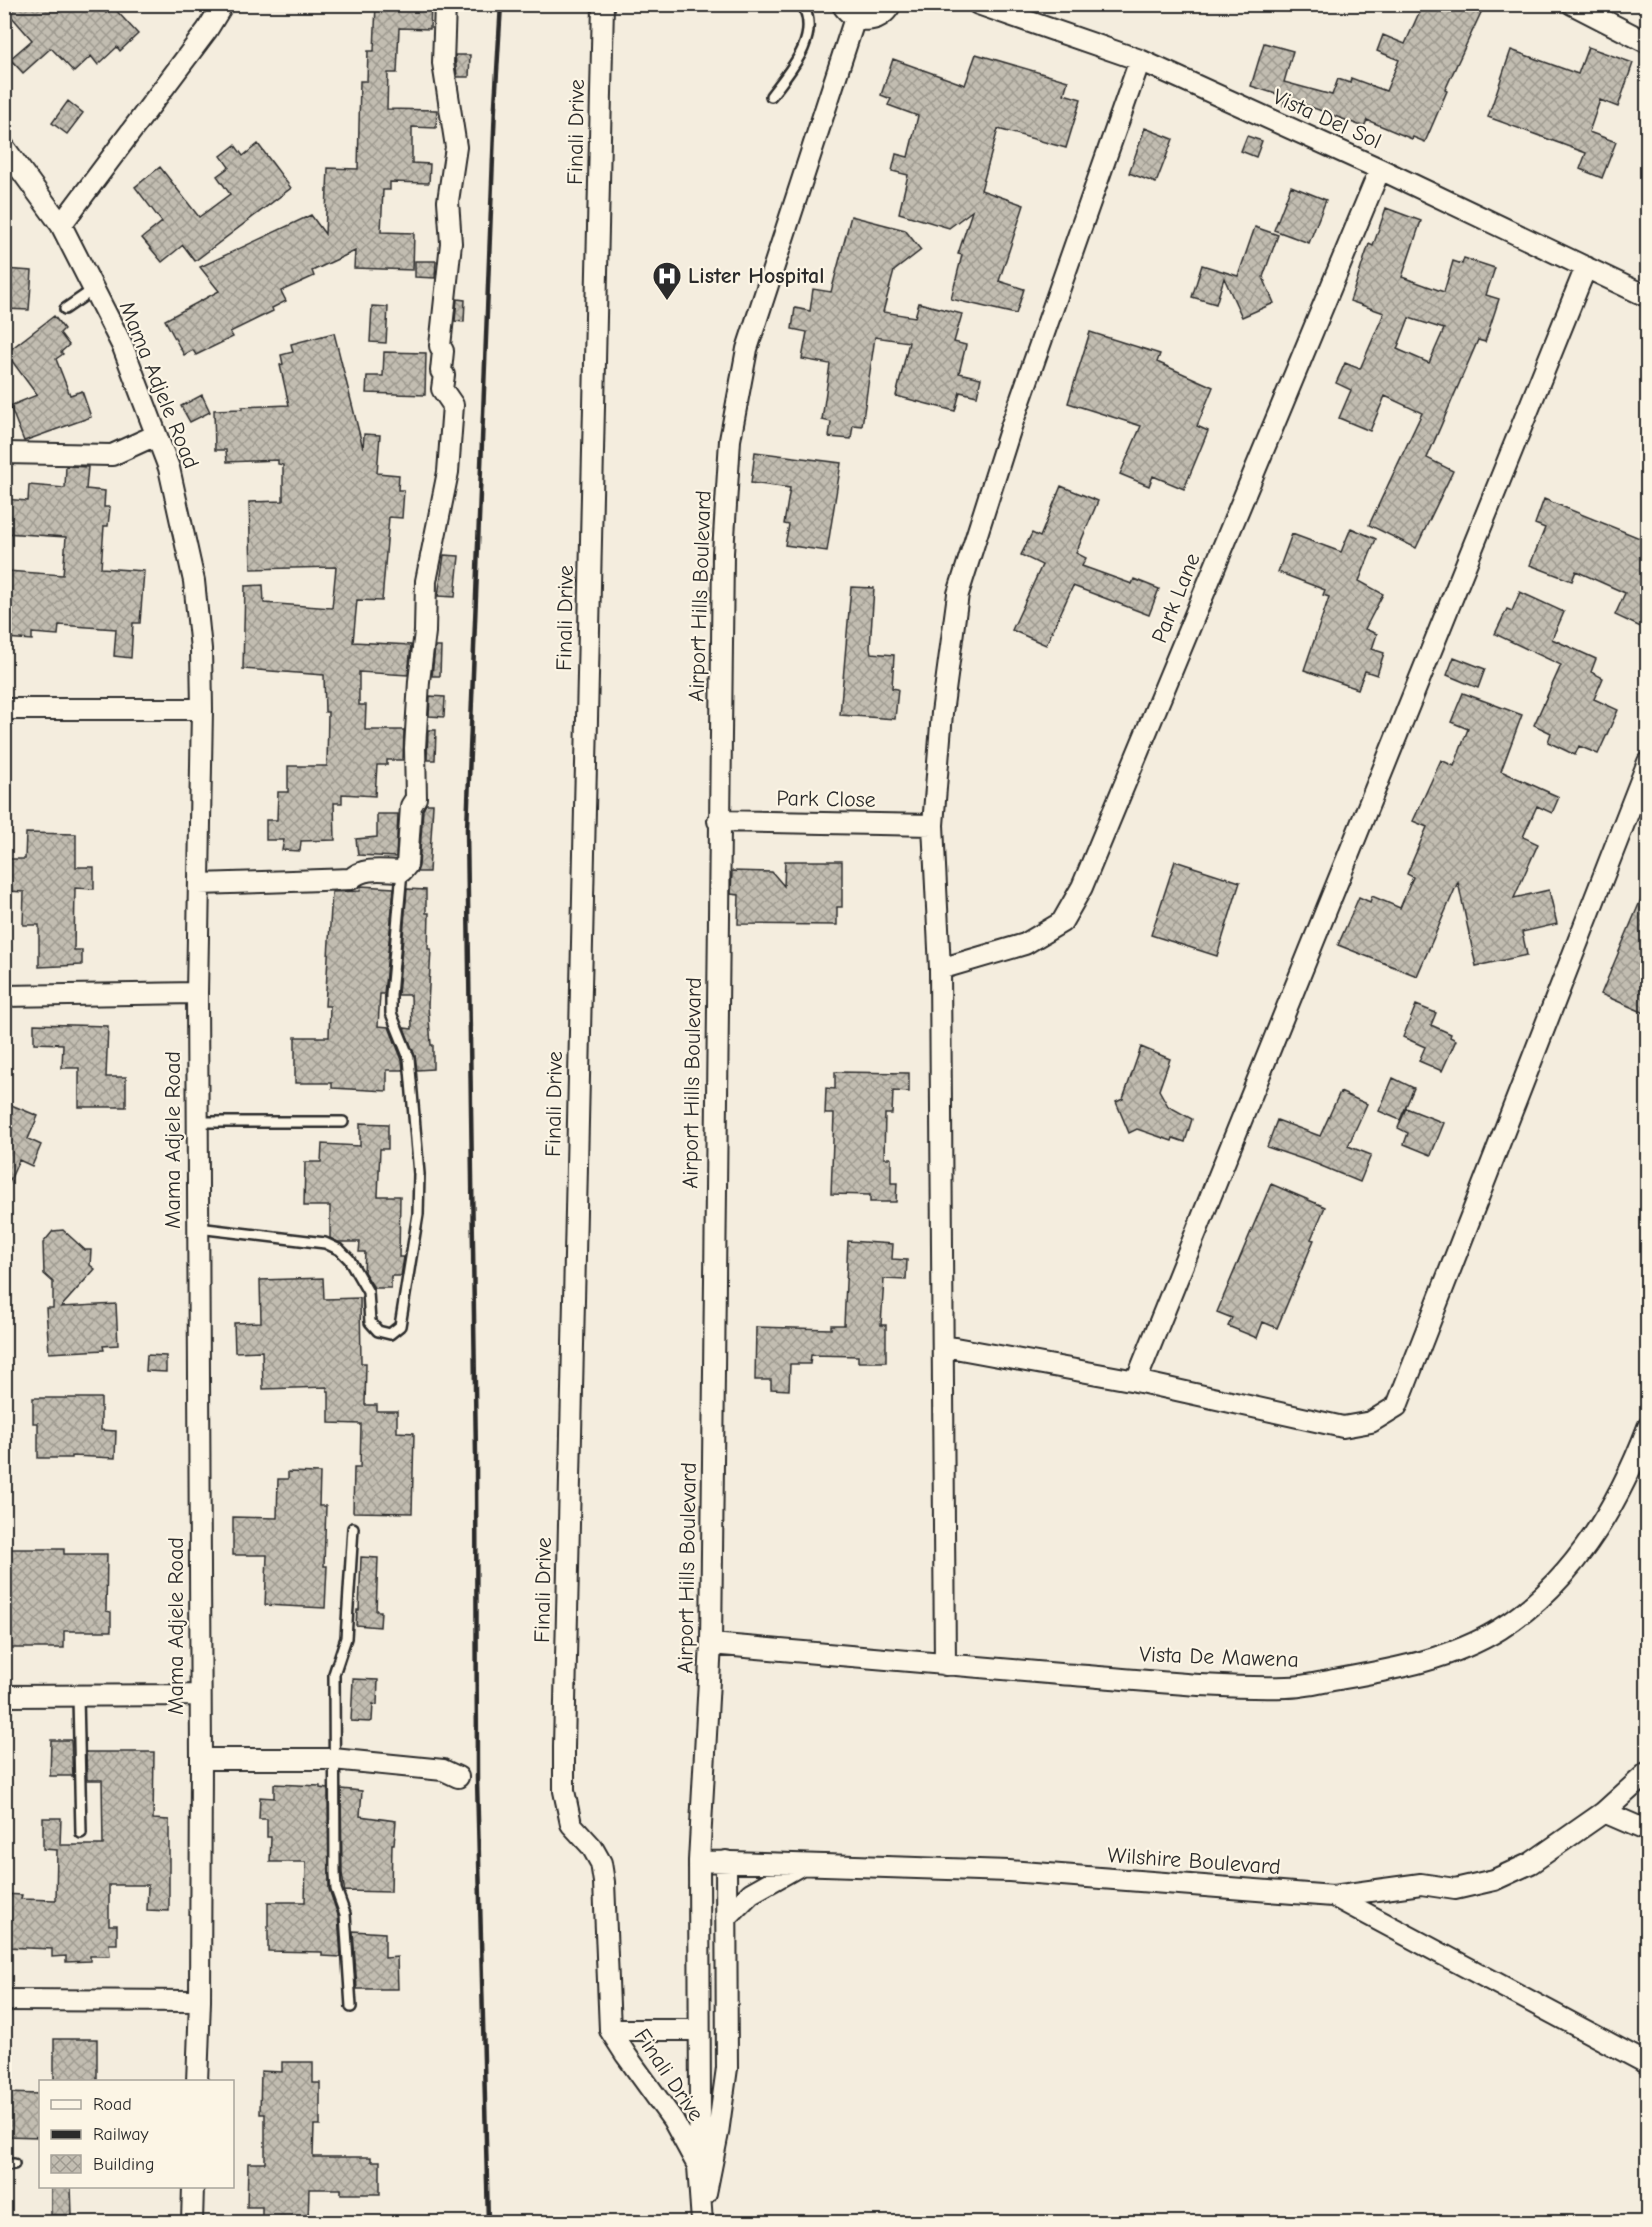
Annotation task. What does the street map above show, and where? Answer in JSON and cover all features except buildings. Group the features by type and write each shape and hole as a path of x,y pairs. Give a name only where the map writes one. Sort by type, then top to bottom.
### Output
{"street":[{"path":"62,225 224,4"},
{"path":"199,884 351,879 357,872 402,871 407,866 411,806 416,798 416,726 426,581 448,472 453,405 442,389 443,351 440,346 451,243 448,201 456,147 443,63 445,4"},
{"name":"Finali Drive","path":"603,4 564,1791 571,1824 592,1847 601,1863 604,1882 610,2030 667,2110 698,2166"},
{"path":"849,11 866,21 878,18 887,11 891,4"},
{"name":"Vista Del Sol","path":"978,4 1140,60 1380,169 1647,297"},
{"path":"1572,4 1647,43"},
{"name":"Airport Hills Boulevard","path":"702,2219 698,2166 699,1861 711,1644 718,821 723,553 730,440 747,349 849,11"},
{"path":"945,1665 940,969 933,825 942,713 958,594 1011,427 1140,60"},
{"name":"Mama Adjele Road","path":"4,147 62,225 123,347 169,468 194,581 201,649 197,993 201,1760 200,2001 197,2080"},
{"name":"Park Lane","path":"940,969 1025,944 1062,922 1082,887 1380,169"},
{"path":"1136,1381 1586,267"},
{"path":"4,453 112,455 156,435"},
{"path":"4,709 202,709"},
{"path":"944,1346 1136,1381 1343,1427 1371,1422 1397,1406 1647,762"},
{"name":"Park Close","path":"718,821 933,825"},
{"path":"4,996 197,993"},
{"name":"Vista De Mawena","path":"711,1644 945,1665 1217,1685 1289,1687 1418,1664 1459,1649 1499,1630 1536,1604 1583,1552 1605,1518 1629,1473 1647,1427"},
{"path":"4,1696 200,1695"},
{"path":"201,1760 333,1758 443,1770 458,1777"},
{"name":"Wilshire Boulevard","path":"699,1861 1009,1871 1333,1896 1421,1884 1455,1889 1494,1880 1531,1863 1604,1812 1647,1772"},
{"path":"1604,1812 1647,1831"},
{"path":"702,2219 727,2068 726,1861"},
{"path":"726,1918 751,1893 802,1865"},
{"path":"1333,1896 1647,2064"},
{"path":"4,2000 200,2001"},
{"path":"610,2030 699,2030"},
{"path":"192,2223 193,2188"}],"lane":[{"path":"771,96 800,56 806,42 808,26 802,4"},
{"path":"65,309 94,289"},
{"path":"197,1228 325,1244 340,1250 350,1259 368,1292 369,1322 378,1331 390,1334 400,1326 420,1196 412,1078 409,1058 392,1013 391,995 402,871"},
{"path":"198,1122 343,1122"},
{"path":"351,2007 345,1914 336,1889 333,1758 336,1726 334,1674 346,1638 353,1528"},
{"path":"78,1695 81,1833"}],"railway":[{"path":"488,2222 477,1779 476,1456 467,829 495,105 501,4"}],"place":[{"name":"Lister Hospital","path":"667,302"}]}
